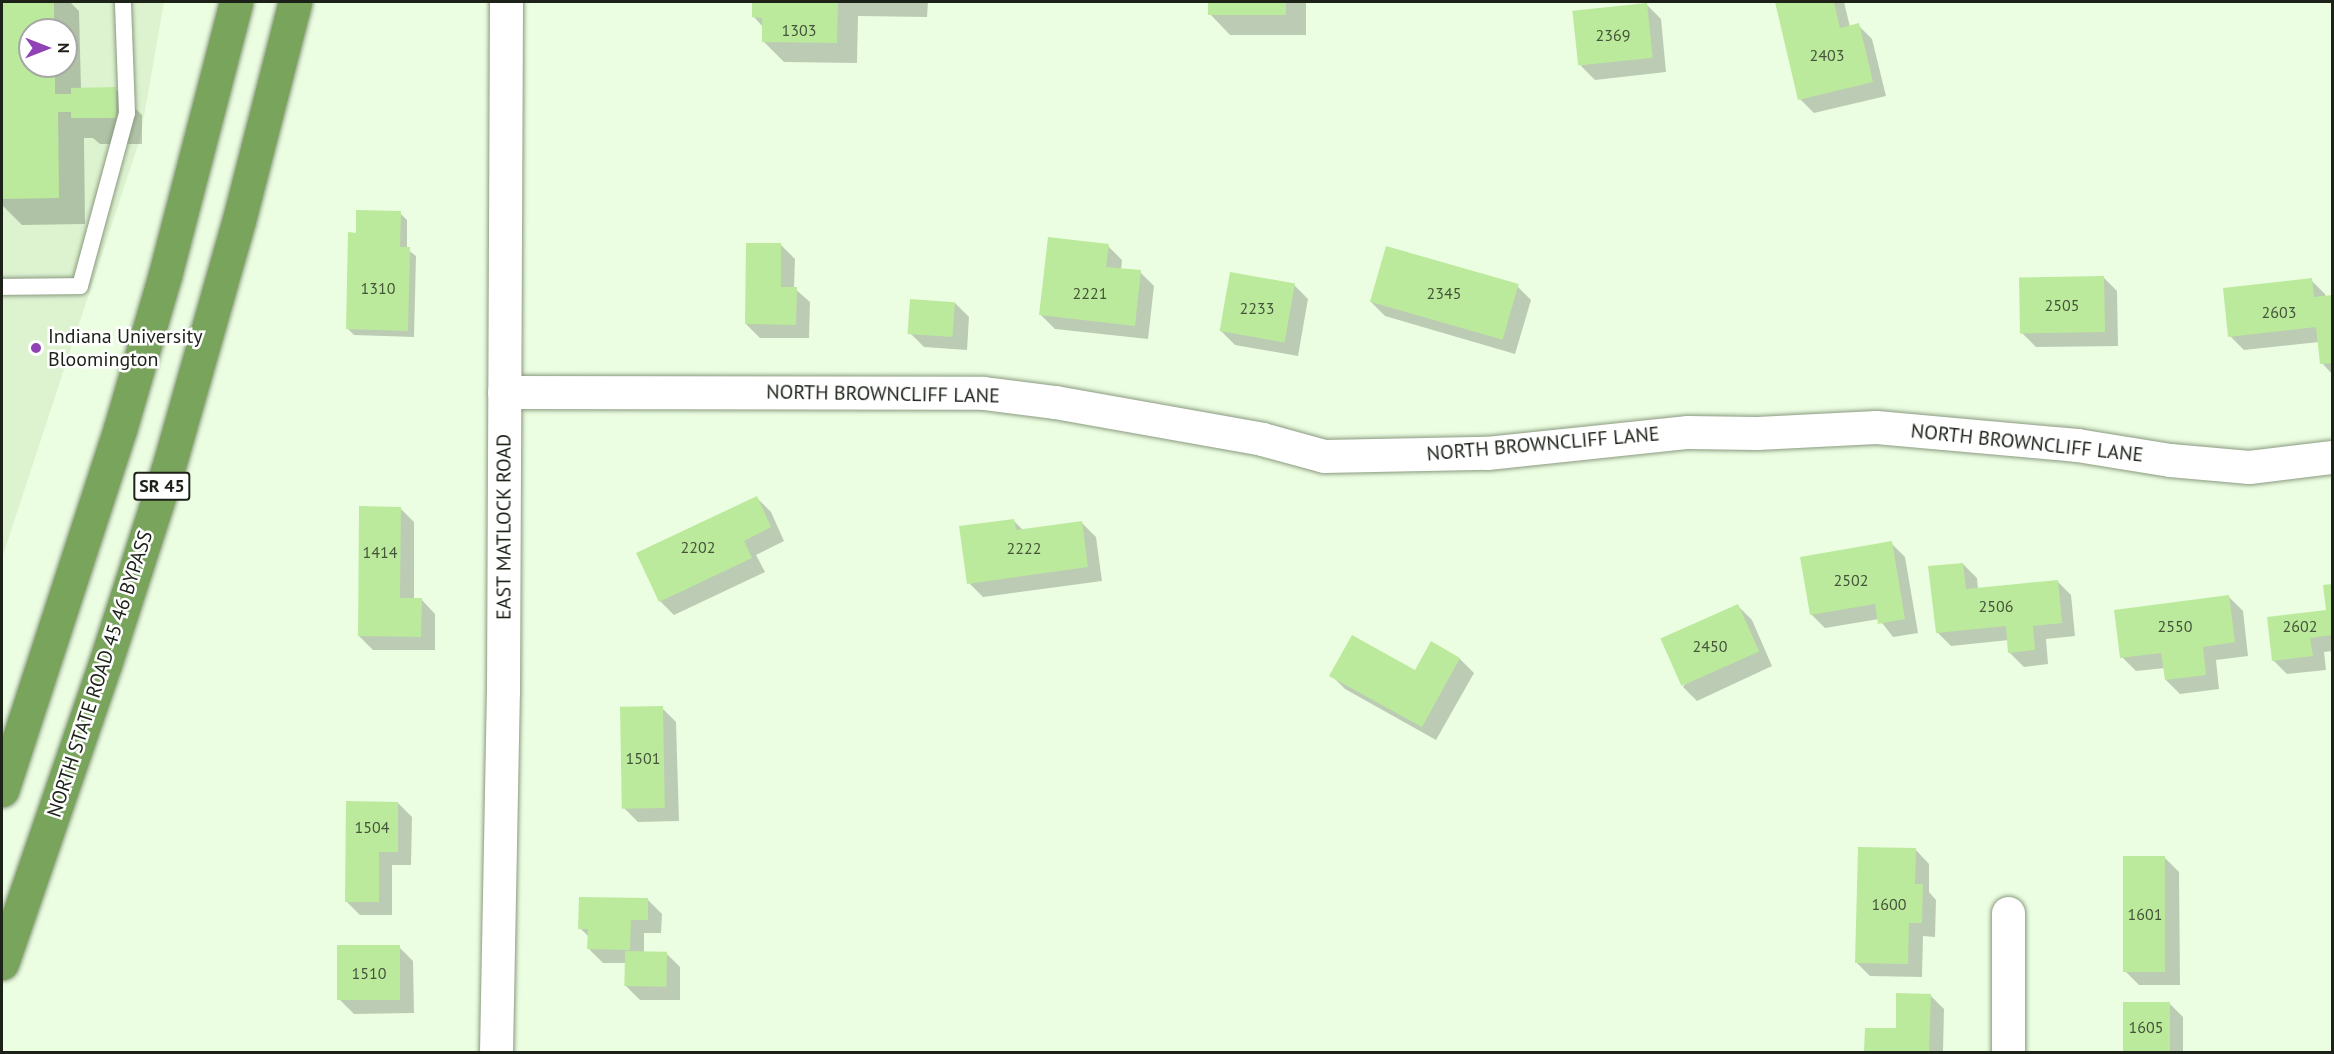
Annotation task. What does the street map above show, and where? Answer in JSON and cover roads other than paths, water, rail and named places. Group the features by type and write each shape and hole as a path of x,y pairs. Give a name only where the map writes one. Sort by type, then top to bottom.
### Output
{"highway":[{"name":"SR 45","path":"2,790 120,429 177,233 236,2"},
{"name":"NORTH STATE ROAD 45 46 BYPASS","path":"2,963 105,664 168,469 240,220 295,2"}],"street":[{"name":"EAST MATLOCK ROAD","path":"496,1053 502,806 506,2"},
{"name":"NORTH BROWNCLIFF LANE","path":"504,392 983,393 1055,402 1262,439 1324,456 1487,453 1688,432 1756,433 1876,427 2077,445 2170,460 2249,467 2332,457"},
{"path":"2007,1053 2008,913"}],"lane":[{"path":"2,287 80,286 127,113 123,2"}],"place":[{"name":"Indiana University Bloomington","path":"36,348"}]}
